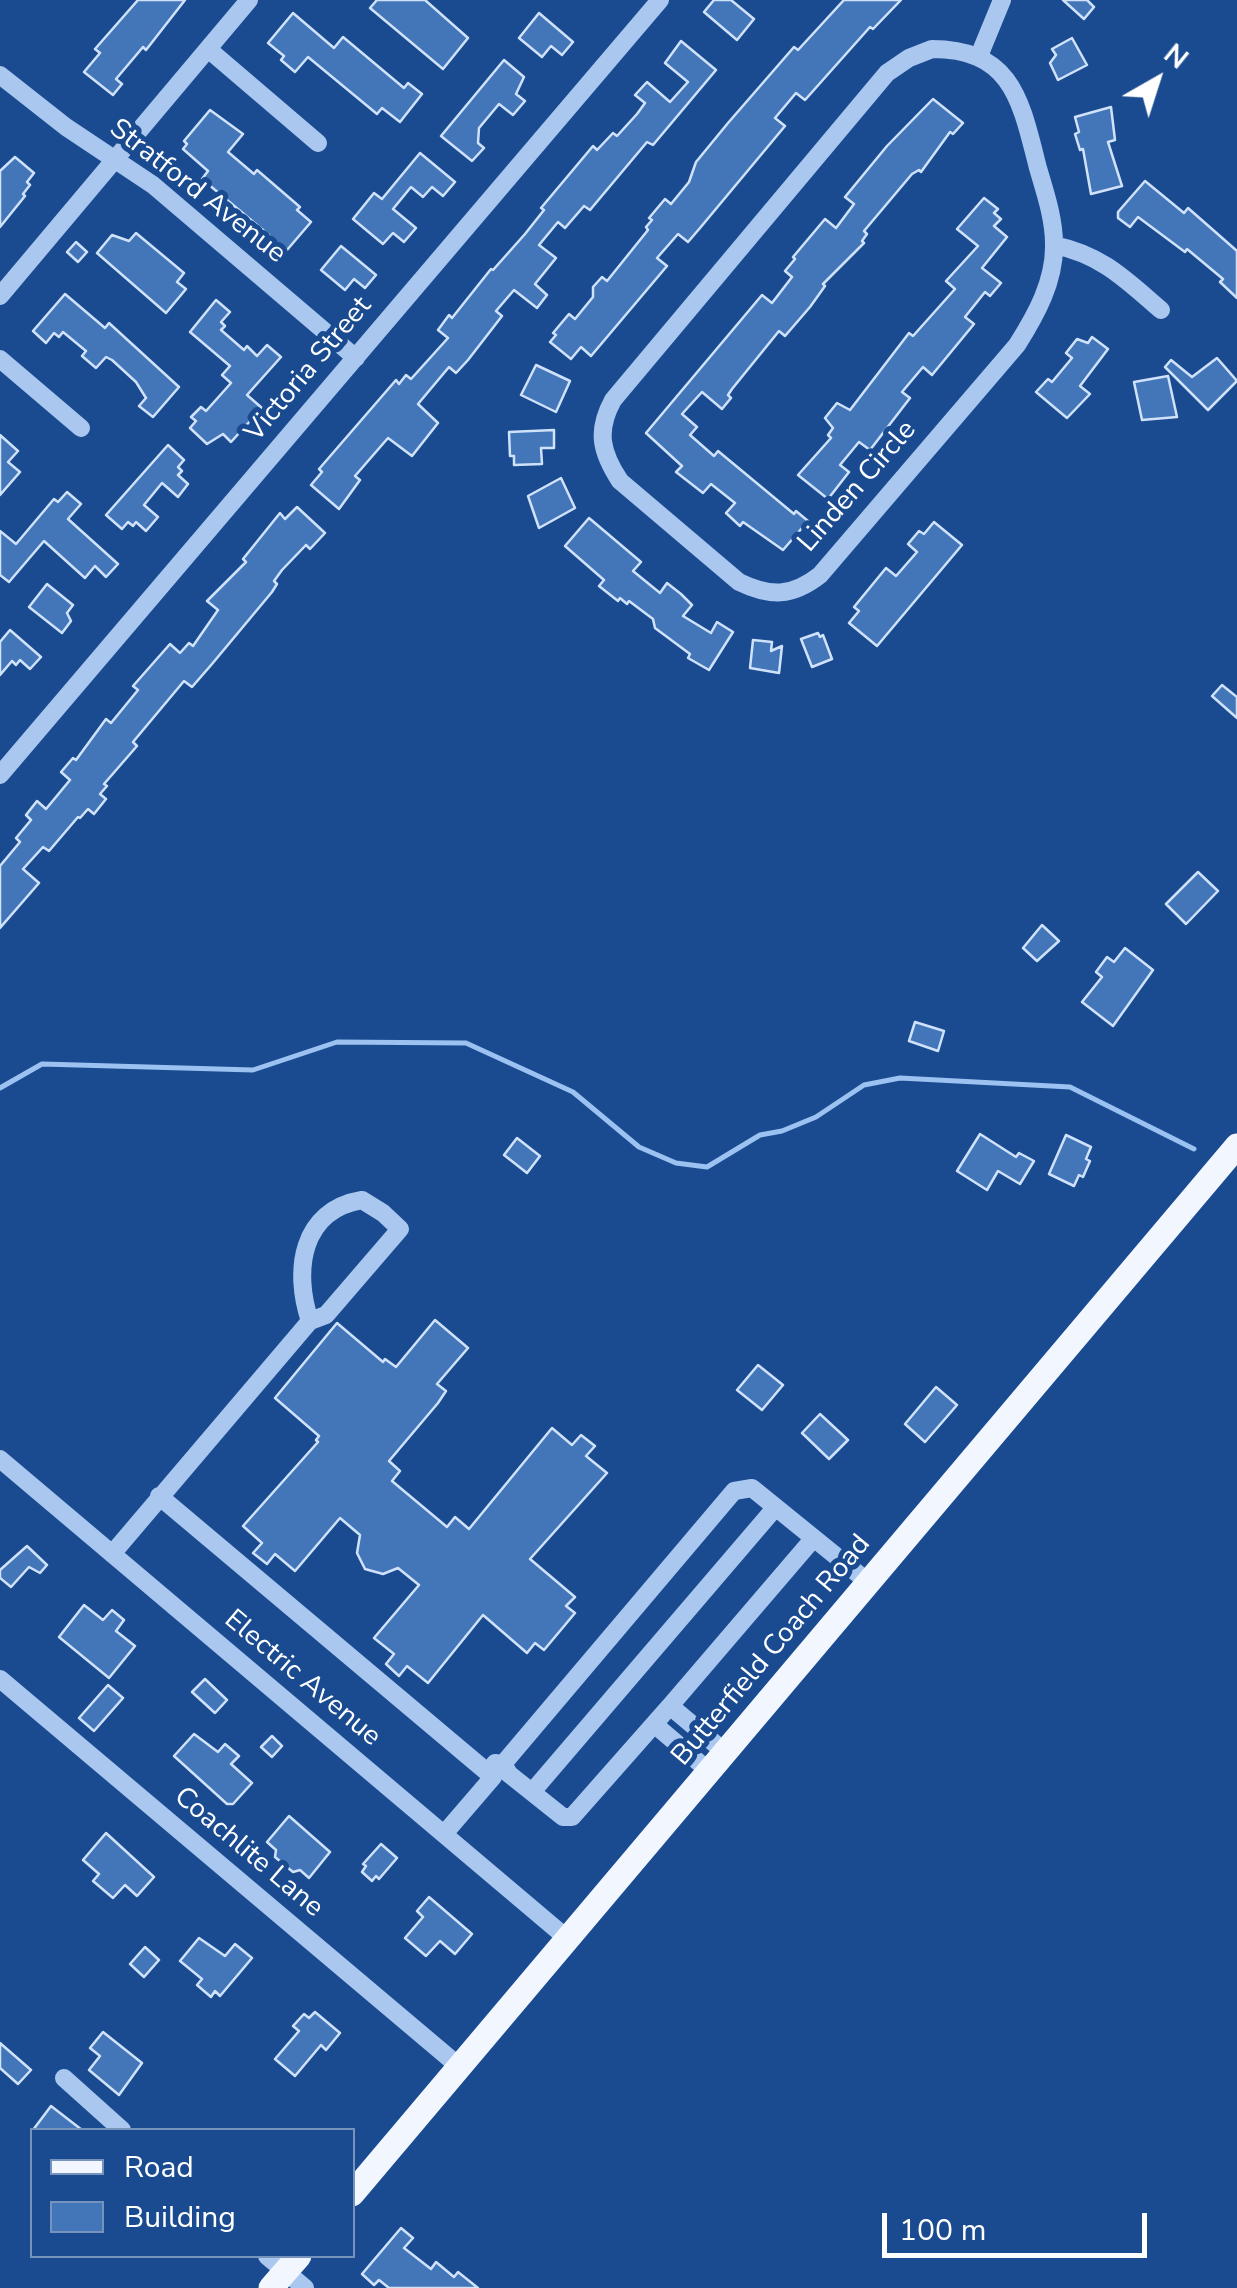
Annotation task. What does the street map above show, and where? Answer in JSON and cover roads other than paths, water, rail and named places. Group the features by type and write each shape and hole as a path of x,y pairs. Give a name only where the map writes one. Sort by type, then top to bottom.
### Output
{"main road":[{"name":"Butterfield Coach Road","path":"355,2191 1237,1146"}],"street":[{"path":"0,296 249,0"},
{"name":"Victoria Street","path":"0,775 660,0"},
{"path":"978,56 1002,0"},
{"path":"208,49 318,143"},
{"name":"Linden Circle","path":"956,49 978,56 1000,70 1014,87 1049,210 1054,245 1049,280 1037,313 1016,345 820,576 803,588 783,594 761,592 739,582 620,481 607,462 600,440 603,418 613,400 887,73 909,58 932,50 956,49"},
{"name":"Stratford Avenue","path":"0,75 152,186 356,358"},
{"path":"1054,245 1081,251 1105,263 1162,310"},
{"path":"0,359 80,428"},
{"path":"112,1554 310,1321 326,1315 400,1229 384,1213 362,1200 346,1203 330,1213 304,1250 300,1272 310,1321"},
{"name":"Electric Avenue","path":"0,1460 569,1940"},
{"path":"503,1764 734,1491 752,1488 868,1582"},
{"path":"159,1496 493,1776 444,1834"},
{"path":"532,1792 775,1508"},
{"path":"503,1764 509,1774 563,1817 572,1816 813,1540"},
{"name":"Coachlite Lane","path":"0,1680 461,2068"},
{"path":"670,1706 718,1763"},
{"path":"654,1724 718,1763"},
{"path":"474,1761 503,1764"},
{"path":"64,2078 120,2128"}],"waterway":[{"path":"0,1088 42,1064 253,1070 337,1042 466,1043 573,1092 639,1147 676,1163 707,1167 760,1135 816,1117 864,1085 900,1078 1070,1087 1194,1149"}]}
